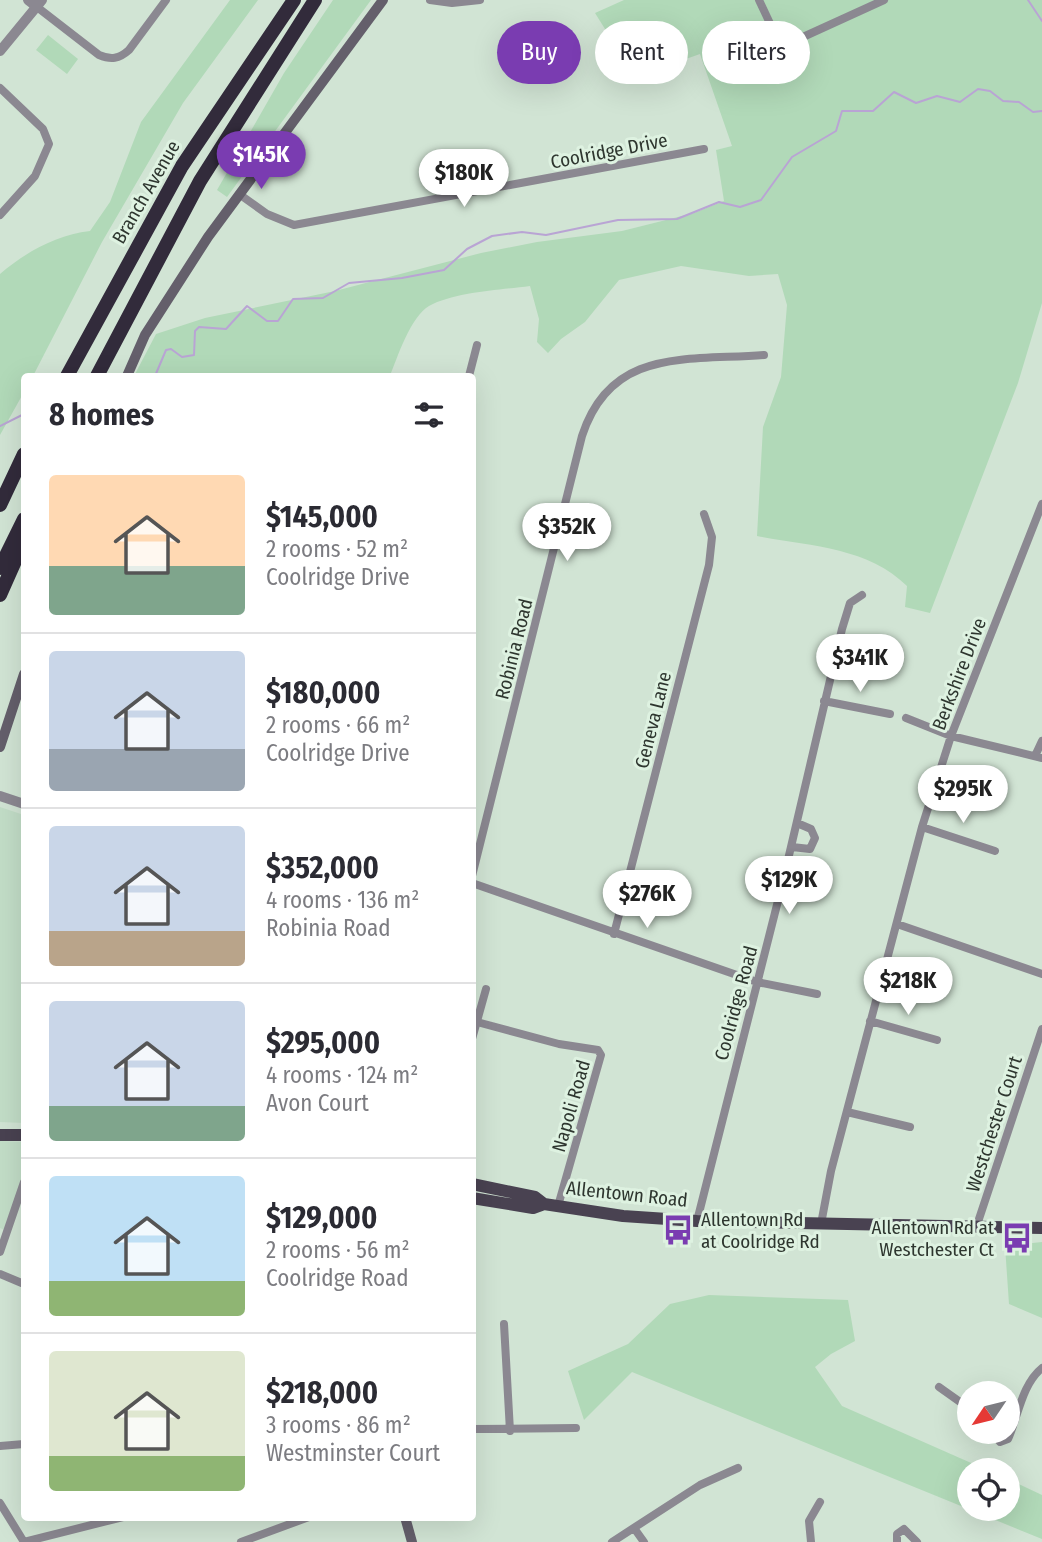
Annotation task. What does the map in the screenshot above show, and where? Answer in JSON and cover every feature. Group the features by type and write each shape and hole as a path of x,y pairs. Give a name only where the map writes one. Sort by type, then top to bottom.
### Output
{"highway":[{"name":"Branch Avenue","path":"69,373 182,166 294,0"},
{"path":"98,373 200,181 315,0"},
{"path":"0,490 21,452"},
{"path":"0,505 21,460"},
{"path":"0,568 21,525"},
{"path":"0,595 21,548"}],"main road":[{"path":"128,373 154,320 239,194 383,0"},
{"path":"0,747 21,683"},
{"path":"0,1135 21,1135"},
{"name":"Allentown Road","path":"476,1185 535,1197 544,1204"},
{"name":"Allentown Road","path":"476,1199 533,1208 544,1204 623,1216 697,1221 1042,1228"},
{"path":"406,1521 412,1542"}],"street":[{"path":"0,51 36,2 99,55 108,59 123,55 166,0"},
{"path":"430,0 452,3 480,0"},
{"path":"759,0 781,47 884,0"},
{"path":"0,88 43,129 49,144 35,176 0,215"},
{"name":"Coolridge Drive","path":"239,194 277,220 294,225 704,149"},
{"path":"470,373 477,345"},
{"name":"Robinia Road","path":"476,860 583,436 594,407 608,389 639,367 764,355"},
{"name":"Berkshire Drive","path":"821,1224 870,1021 922,827 951,736 1042,503"},
{"name":"Geneva Lane","path":"614,934 709,565 712,537 704,514"},
{"name":"Coolridge Road","path":"697,1221 792,846 848,607 862,594"},
{"path":"824,701 890,714"},
{"path":"906,718 951,736 1038,757 1042,741"},
{"path":"0,796 21,803"},
{"path":"792,846 810,849 815,838 811,829 797,823"},
{"path":"922,827 995,851"},
{"path":"476,884 757,982 817,994"},
{"path":"897,924 1042,974"},
{"path":"476,1025 486,989"},
{"path":"870,1021 937,1040"},
{"name":"Napoli Road","path":"477,1022 559,1044 598,1050 601,1055 558,1206"},
{"name":"Westchester Court","path":"976,1228 1042,1029"},
{"path":"847,1112 910,1127"},
{"path":"0,1252 21,1191"},
{"path":"0,1274 21,1283"},
{"path":"504,1324 510,1431"},
{"path":"1020,1405 1042,1368"},
{"path":"939,1387 957,1400"},
{"path":"476,1429 510,1431 576,1428"},
{"path":"0,1446 21,1444"},
{"path":"612,1542 709,1479 738,1468"},
{"path":"811,1542 809,1521 820,1502"},
{"path":"0,1503 24,1542 107,1521"},
{"path":"241,1542 298,1521"},
{"path":"634,1528 644,1542"},
{"path":"897,1542 897,1534 904,1530 917,1542"}],"shaded area":[{"path":"230,0 258,0 183,103 102,242 35,373 21,373 21,397 0,435 0,274 42,246 65,236 90,231 110,202 141,122"},
{"path":"333,0 371,0 227,197 217,190 284,73"},
{"path":"624,0 1042,0 1042,303 1018,383 930,613 905,607 907,586 874,563 837,550 757,536 763,427 781,377 787,305 778,274 749,276 681,266 619,280 585,322 561,339 548,353 537,342 539,319 530,286 464,295 429,306 416,319 391,373 136,373 156,334 205,318 335,291 481,253 537,242 622,231 694,213 724,201 716,150 732,146 710,84 810,84 810,21 702,21 702,60 700,54 688,58 688,21 600,21 595,13"},
{"path":"48,35 78,59 67,74 36,50"},
{"path":"0,807 21,814 21,1123 0,1122"},
{"path":"0,1141 21,1142 21,1183 5,1230 0,1228"},
{"path":"1042,1242 1042,1318 1009,1304 1005,1246"},
{"path":"709,1295 848,1300 855,1341 831,1354 815,1367 842,1406 960,1458 957,1458 957,1504 632,1372 584,1420 568,1371 628,1344 670,1304"},
{"path":"1020,1485 1042,1495 1042,1539 998,1521 1020,1521"}],"waterway":[{"path":"1028,0 1042,21"},
{"path":"156,373 166,350 171,349 182,357 194,355 195,331 199,327 226,329 247,306 267,321 278,321 293,299 323,298 349,283 402,278 444,270 467,249 492,236 522,232 546,235 618,220 677,219 719,202 740,207 761,200 792,157 836,131 842,111 873,111 894,92 916,103 937,96 960,102 978,89 990,91 1003,101 1019,102 1033,112 1042,111"},
{"path":"0,426 21,416"}],"place":[{"name":"Allentown Rd at Coolridge Rd","path":"678,1230"},
{"name":"Allentown Rd at Westchester Ct","path":"1017,1238"}]}
